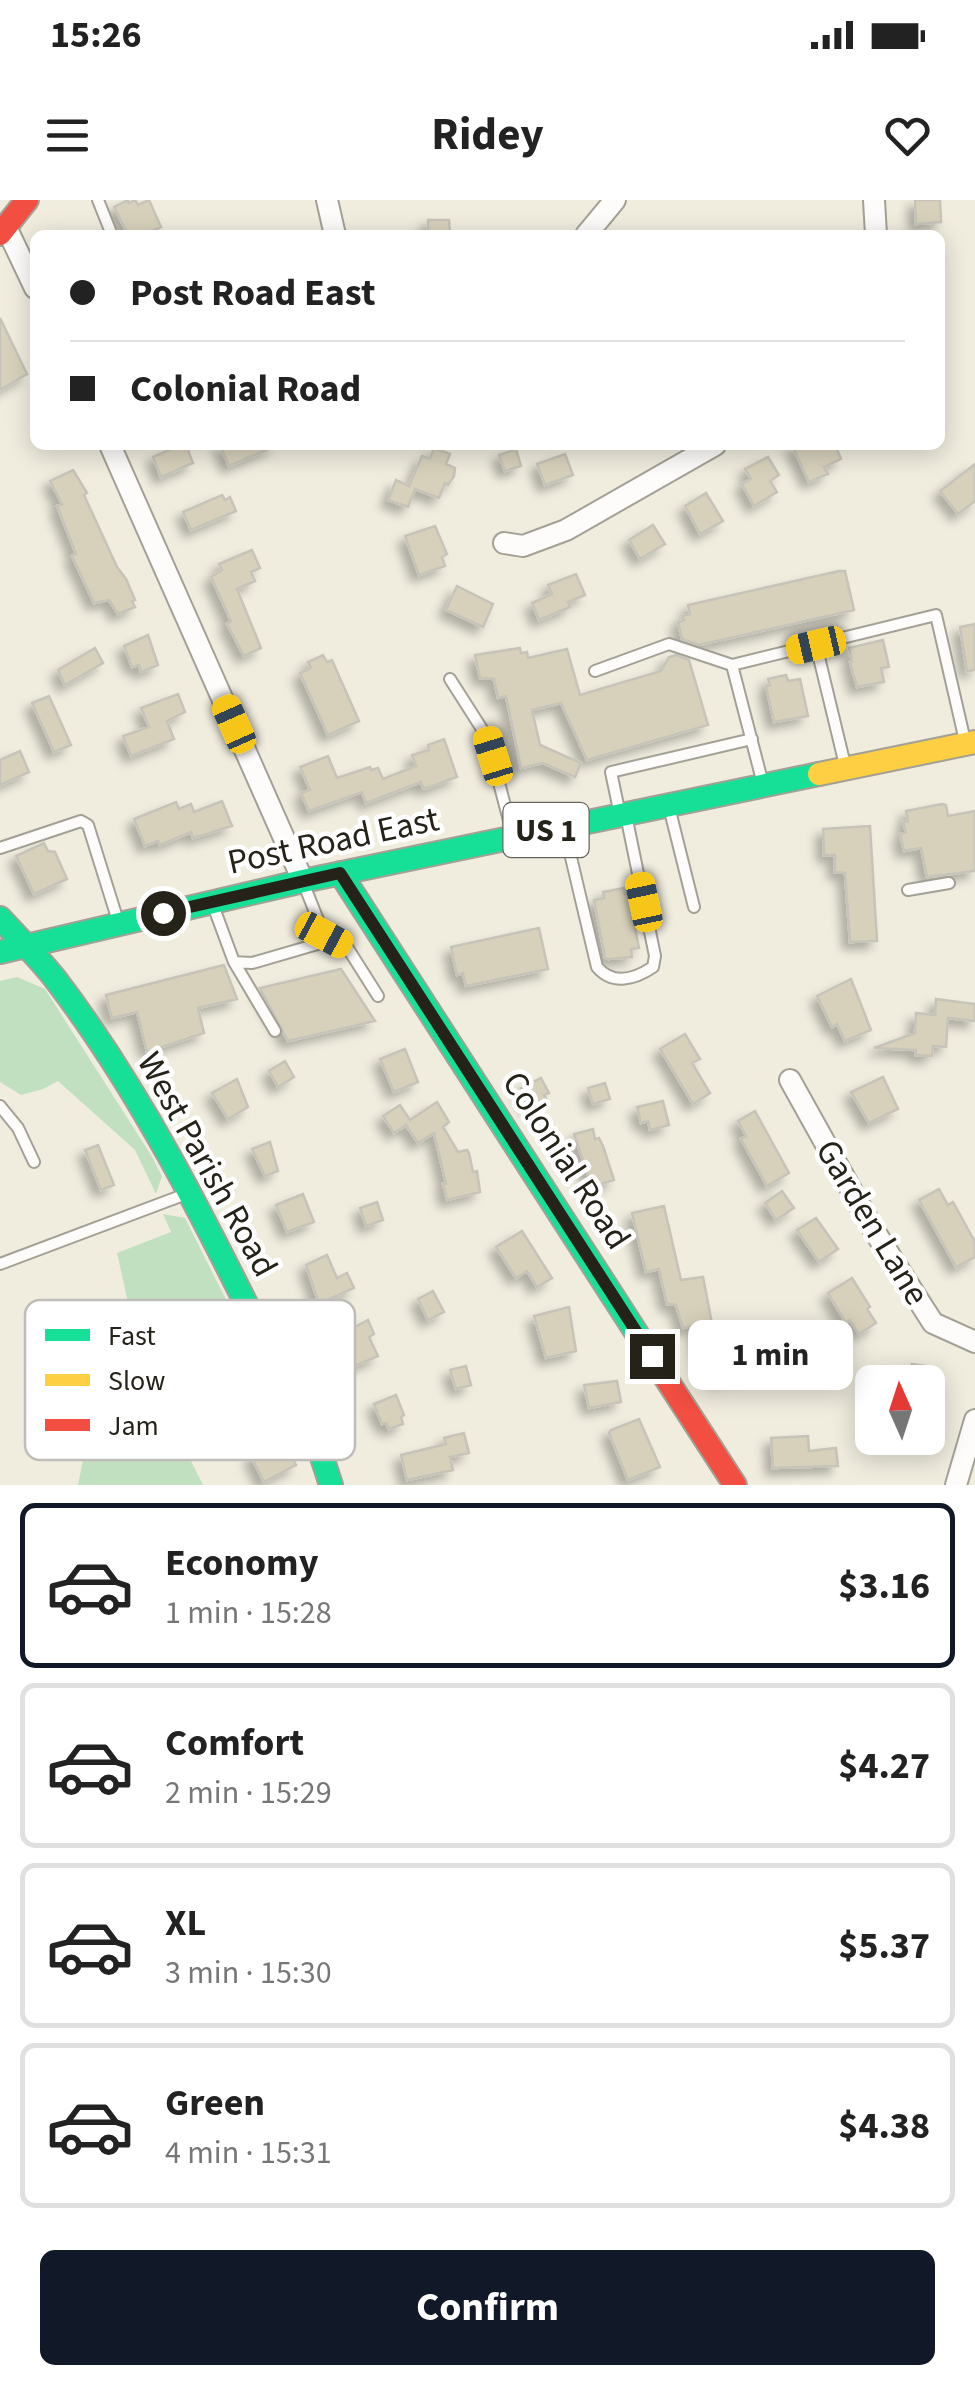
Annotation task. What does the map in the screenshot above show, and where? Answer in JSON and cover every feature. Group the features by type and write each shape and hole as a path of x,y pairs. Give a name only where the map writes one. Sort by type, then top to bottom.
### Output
{"street":[{"path":"27,200 3,230 30,279"},
{"path":"327,200 334,230"},
{"path":"590,230 615,200"},
{"path":"874,200 876,230"},
{"path":"112,450 303,882"},
{"path":"504,544 523,546 566,530 706,450"},
{"name":"Post Road East","path":"0,952 340,873 971,743"},
{"name":"Colonial Road","path":"340,873 735,1485"},
{"name":"West Parish Road","path":"0,918 57,982 118,1072 188,1193 243,1300"},
{"name":"Garden Lane","path":"790,1080 874,1229 933,1322 975,1342"},
{"path":"952,1484 975,1420"},
{"name":"West Parish Road","path":"323,1460 331,1485"}],"lane":[{"path":"98,200 110,230"},
{"path":"595,671 669,644 732,664 936,615 971,743"},
{"path":"816,645 846,768"},
{"path":"732,664 763,785"},
{"path":"450,679 487,737 514,836"},
{"path":"564,826 596,967 611,979 622,980 648,971 654,963 654,944 611,772 752,739"},
{"path":"668,804 694,907"},
{"path":"0,848 81,821 88,825 109,883 118,924"},
{"path":"303,882 324,935 347,947 378,996"},
{"path":"908,890 950,882"},
{"path":"212,902 234,962 275,1030"},
{"path":"234,962 252,962 321,943 324,935"},
{"path":"0,1106 18,1128 34,1162"},
{"path":"0,1264 188,1193"}],"green space":[{"path":"17,977 45,989 151,1155 162,1176 156,1194 135,1150 58,1081 21,1095 0,1082 0,981"},
{"path":"163,1214 185,1218 226,1300 128,1300 117,1253 171,1232"},
{"path":"83,1460 190,1460 203,1485 78,1485"}],"building":[{"path":"128,200 135,200 138,205 149,200 161,227 126,230 114,207"},
{"path":"915,200 940,200 941,222 916,224"},
{"path":"428,220 449,220 450,230 428,230"},
{"path":"0,318 27,374 0,390"},
{"path":"169,450 188,450 193,463 161,477 153,457"},
{"path":"222,450 266,450 229,466"},
{"path":"433,450 439,450 450,454 446,464 455,468 439,498 415,489 408,507 388,500 396,480 409,486 422,456 430,459"},
{"path":"516,450 521,466 505,471 499,455"},
{"path":"794,450 837,450 841,459 824,467 828,474 809,482"},
{"path":"565,454 573,475 545,485 537,464"},
{"path":"768,457 779,475 770,481 777,492 754,506 742,484 751,479 745,469"},
{"path":"975,464 975,501 958,514 940,491"},
{"path":"73,470 135,600 135,607 118,614 109,600 94,603 72,556 76,554 57,506 62,504 50,481"},
{"path":"706,493 723,521 700,534 685,506"},
{"path":"222,495 225,500 230,497 236,511 191,530 183,512"},
{"path":"653,525 665,544 640,559 629,540"},
{"path":"435,526 447,554 442,557 445,566 419,575 405,536"},
{"path":"252,550 260,568 251,572 255,581 237,589 261,648 244,656 227,624 231,621 211,577 222,570 219,564"},
{"path":"845,571 854,610 699,645 682,639 678,622 690,614 688,605"},
{"path":"576,574 585,595 568,602 570,607 539,620 532,603 552,594 548,585"},
{"path":"457,586 493,604 483,627 446,610"},
{"path":"975,624 975,670 967,671 960,627"},
{"path":"148,635 158,665 141,672 139,665 132,667 124,646"},
{"path":"883,640 889,667 881,668 884,682 857,687 849,648"},
{"path":"95,648 103,663 65,685 58,670"},
{"path":"520,648 528,658 567,649 580,695 661,671 669,657 676,655 689,660 708,725 587,760 561,703 532,710 540,745 581,763 575,777 543,763 521,768 506,696 498,698 494,679 480,678 475,655"},
{"path":"323,655 327,662 332,660 359,721 328,735 300,673 311,668 308,662"},
{"path":"786,675 788,681 800,679 808,716 774,722 766,686 770,685 768,679"},
{"path":"178,694 185,712 167,721 174,739 131,756 123,736 149,727 141,708"},
{"path":"49,696 71,745 54,752 32,703"},
{"path":"444,739 457,777 427,788 421,782 366,803 362,792 309,811 301,793 310,790 300,767 328,756 337,778 370,767 378,768 383,779 416,766 412,755 429,750 428,745"},
{"path":"20,751 29,772 0,785 0,760"},
{"path":"222,801 232,826 193,838 191,832 160,845 158,841 145,846 134,819 176,802 179,809 191,804 194,812"},
{"path":"946,805 948,816 975,811 975,871 927,877 921,848 904,851 900,834 906,832 906,811"},
{"path":"870,826 877,941 850,942 845,873 835,872 835,855 824,855 823,829"},
{"path":"44,843 48,851 55,852 67,879 34,894 16,856"},
{"path":"624,888 639,948 631,949 632,957 608,959 594,900 604,898 603,892"},
{"path":"539,928 548,969 466,986 463,973 457,975 451,947"},
{"path":"224,965 237,999 198,1008 204,1033 147,1052 137,1012 112,1018 106,995"},
{"path":"341,969 375,1021 288,1041 260,988"},
{"path":"851,979 871,1030 845,1041 837,1024 832,1027 817,996"},
{"path":"936,999 975,1004 975,1021 948,1018 946,1047 933,1046 932,1056 916,1055 916,1050 874,1048 915,1033 916,1013 935,1015"},
{"path":"685,1034 700,1059 692,1063 710,1093 693,1104 660,1049"},
{"path":"405,1049 418,1082 394,1092 380,1059"},
{"path":"285,1061 294,1077 278,1087 269,1071"},
{"path":"883,1077 898,1109 869,1123 851,1092"},
{"path":"541,1078 549,1093 544,1095 547,1100 531,1108 521,1088"},
{"path":"237,1079 248,1107 228,1119 212,1093"},
{"path":"605,1083 610,1099 593,1104 588,1088"},
{"path":"663,1101 669,1125 650,1130 648,1121 641,1123 637,1107"},
{"path":"437,1102 449,1122 443,1127 458,1152 469,1153 480,1192 447,1200 434,1133 418,1143 406,1125 394,1133 383,1116 400,1105 410,1120"},
{"path":"755,1111 789,1173 767,1186 741,1139 746,1136 738,1121"},
{"path":"593,1129 614,1180 592,1187 574,1134"},
{"path":"270,1142 278,1171 265,1176 252,1149"},
{"path":"98,1145 114,1185 101,1190 85,1150"},
{"path":"939,1189 948,1205 953,1202 975,1242 975,1257 956,1267 919,1200"},
{"path":"782,1191 794,1208 776,1220 765,1203"},
{"path":"303,1194 314,1222 287,1232 276,1205"},
{"path":"377,1202 383,1220 366,1226 360,1208"},
{"path":"664,1206 681,1280 703,1277 714,1334 737,1330 745,1373 717,1379 711,1358 703,1359 695,1325 683,1328 676,1305 667,1304 659,1269 646,1272 632,1213"},
{"path":"816,1218 838,1249 819,1262 797,1230"},
{"path":"522,1231 552,1278 537,1287 527,1271 516,1278 496,1247"},
{"path":"327,1255 337,1278 347,1273 354,1288 328,1300 318,1300 306,1265"},
{"path":"852,1278 876,1323 859,1334 850,1320 846,1323 828,1293"},
{"path":"433,1291 444,1312 428,1320 418,1299"},
{"path":"569,1307 576,1351 546,1358 534,1316"},
{"path":"368,1320 374,1334 369,1337 378,1356 355,1366 355,1327"},
{"path":"466,1366 471,1385 456,1389 450,1370"},
{"path":"617,1381 621,1402 589,1408 584,1385"},
{"path":"396,1395 404,1415 403,1424 389,1429 386,1423 382,1424 374,1404"},
{"path":"639,1419 660,1467 628,1480 609,1433"},
{"path":"464,1433 469,1453 450,1457 453,1470 407,1480 401,1455 446,1444 444,1438"},
{"path":"808,1436 809,1451 836,1448 838,1466 773,1468 771,1438"},
{"path":"253,1460 293,1460 296,1465 264,1482"}],"traffic: fast":[{"path":"0,952 303,881 819,774"},
{"path":"340,873 641,1340"},
{"path":"0,918 49,972 132,1092 244,1300"},
{"path":"323,1460 331,1485"}],"traffic: slow":[{"path":"819,774 975,742"}],"traffic: jam":[{"path":"0,234 27,200"},
{"path":"641,1340 735,1485"}],"route":[{"path":"163,913 340,873 652,1356"}]}
